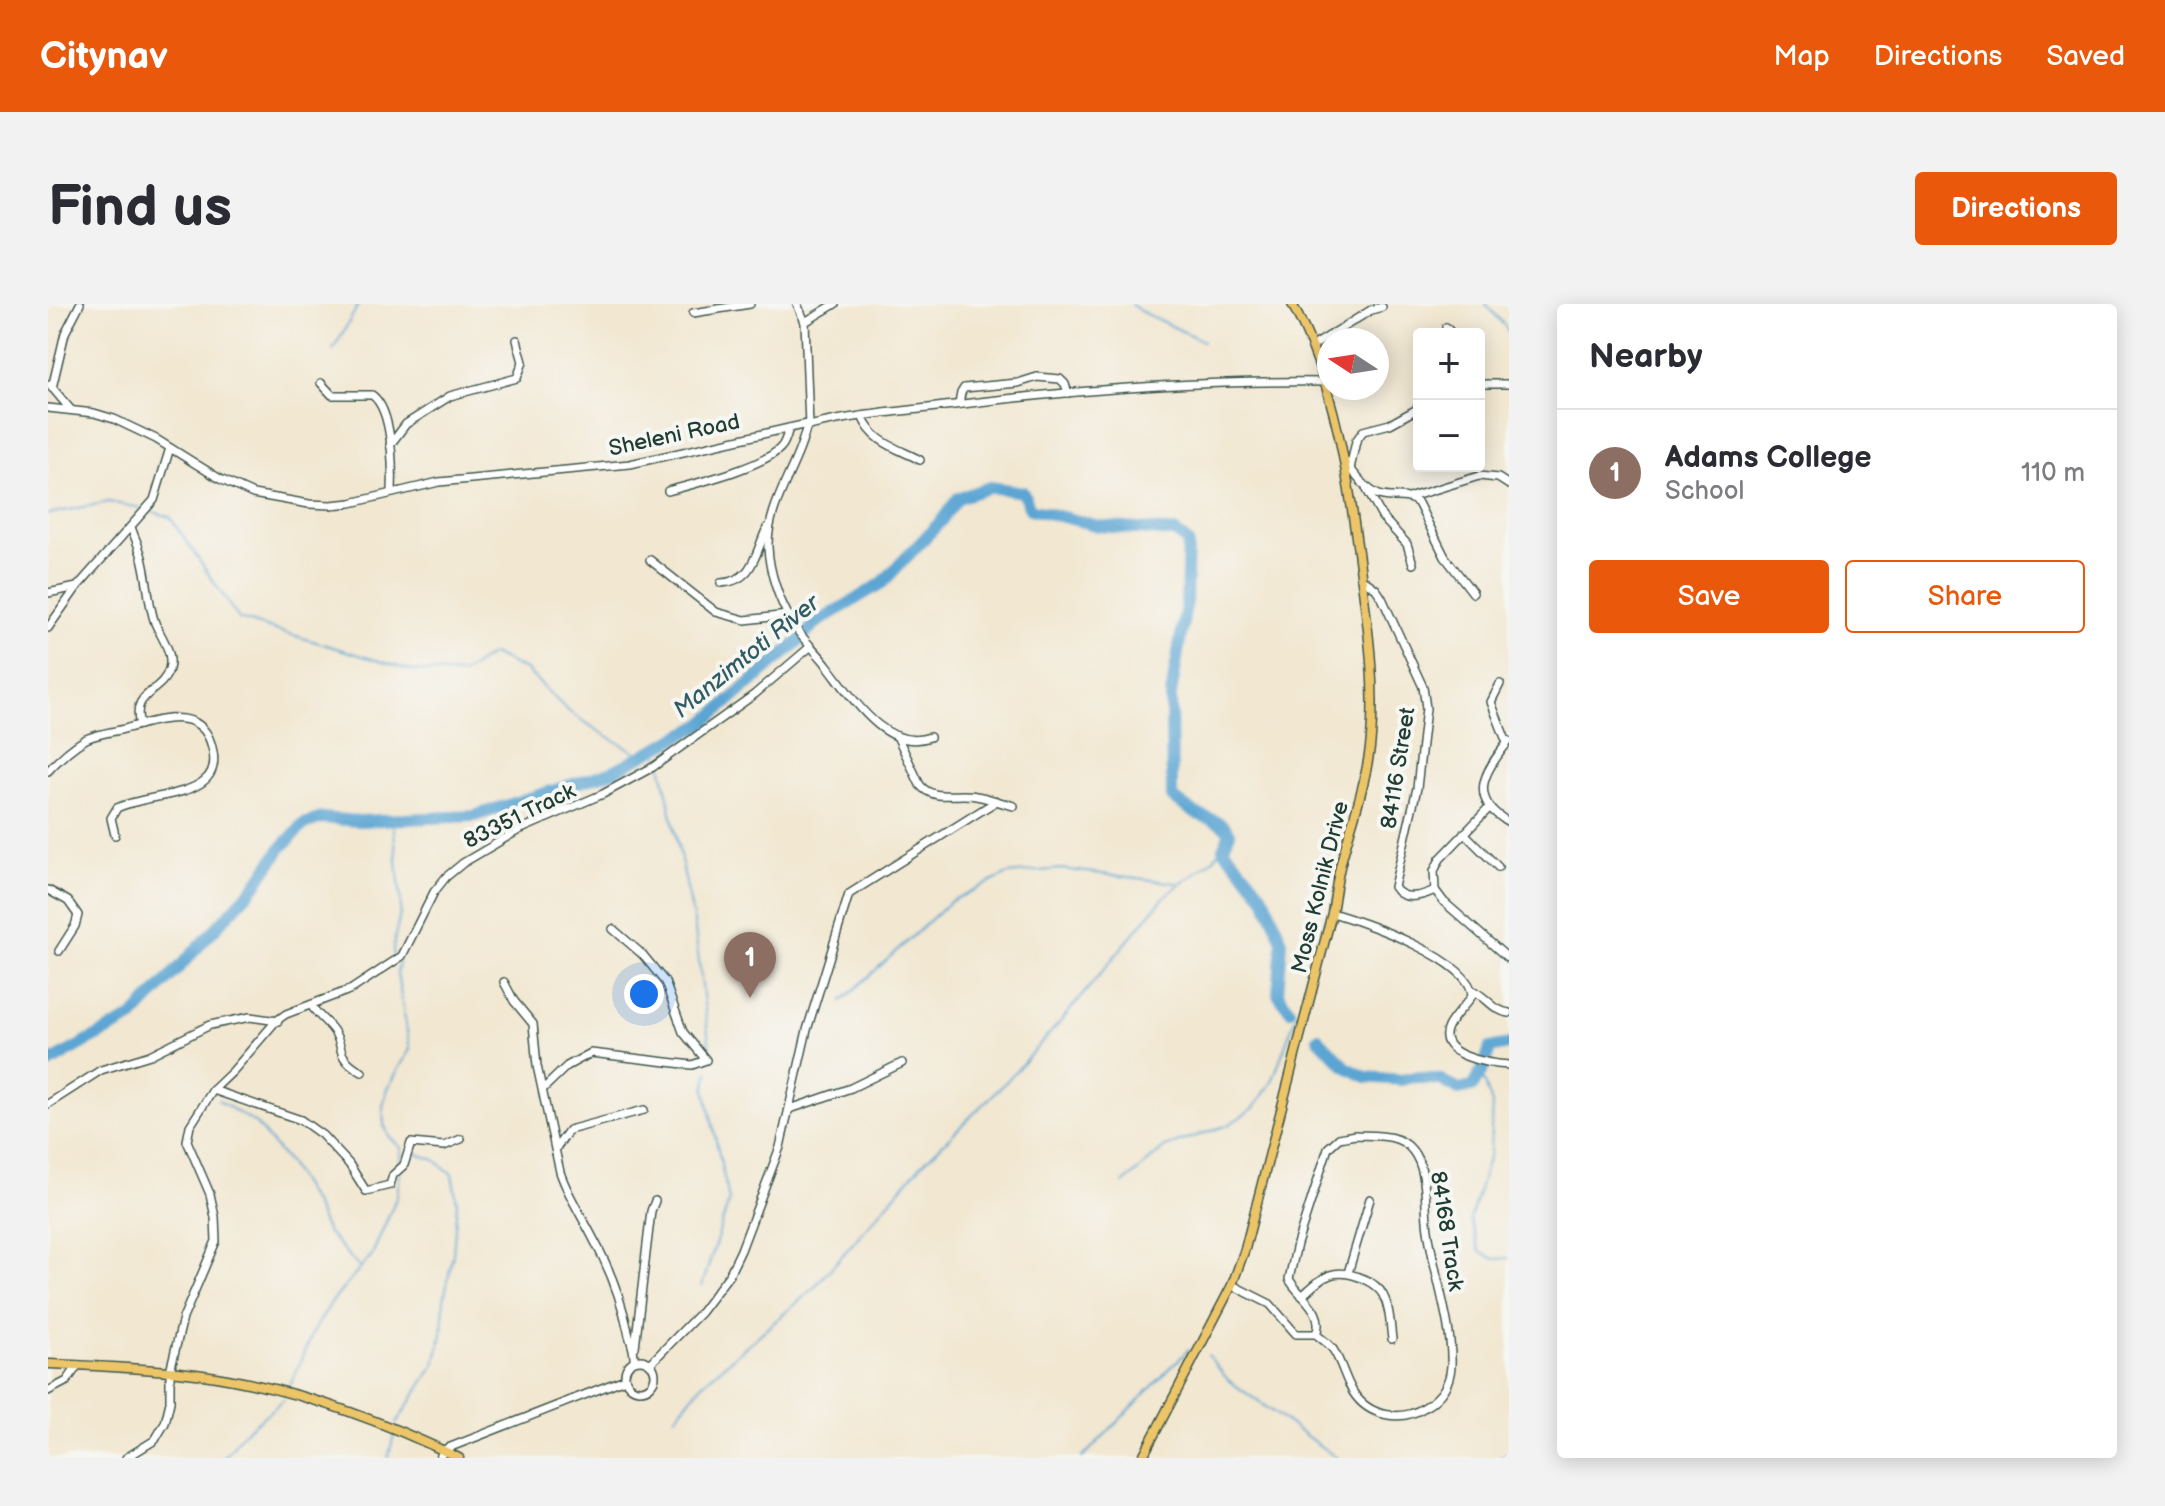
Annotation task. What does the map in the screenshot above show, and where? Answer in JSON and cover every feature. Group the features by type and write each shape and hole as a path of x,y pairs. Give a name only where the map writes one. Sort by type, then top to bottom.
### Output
{"main road":[{"name":"Moss Kolnik Drive","path":"1292,304 1317,357"},
{"name":"Moss Kolnik Drive","path":"1142,1458 1232,1285 1263,1183 1361,795 1371,734 1373,675 1343,459 1330,400"},
{"path":"48,1364 170,1371 268,1388 336,1407 441,1454 459,1458"}],"street":[{"path":"71,410 50,385 65,333 80,304"},
{"path":"693,313 750,304"},
{"path":"721,583 736,581 749,568 805,437 808,425 805,322 797,304"},
{"path":"805,322 835,304"},
{"path":"1313,346 1360,316 1382,307"},
{"path":"390,445 406,424 450,396 517,378 523,362 517,340"},
{"path":"959,404 964,388 1018,383 1037,377 1060,379 1068,393"},
{"name":"Sheleni Road","path":"48,408 114,419 220,479 266,497 331,505 461,479 568,472 630,464 789,428 862,416 1068,393 1227,383 1317,382"},
{"path":"321,383 329,393 337,396 365,394 378,399 383,406 390,445 392,492"},
{"path":"1485,384 1509,384"},
{"path":"1350,469 1356,441 1363,431 1396,421 1413,411"},
{"path":"862,416 867,428 883,443 920,460"},
{"path":"668,491 751,465 772,455 782,447 789,428"},
{"path":"48,628 77,587 154,500 170,448"},
{"path":"1343,459 1364,484 1380,495 1411,497 1483,476 1498,478 1509,485"},
{"path":"1364,484 1382,517 1407,544 1413,564"},
{"path":"1411,497 1427,516 1451,565 1473,593"},
{"path":"771,522 769,559 788,615 797,630 873,720 897,736 915,740 930,737"},
{"path":"131,527 143,559 153,619 170,661 162,681 138,704 140,725"},
{"path":"650,560 716,612 745,620 788,615"},
{"name":"84116 Street","path":"1361,578 1382,598 1425,695 1417,788 1394,887 1398,893 1409,896 1421,896 1435,890"},
{"path":"48,593 77,587"},
{"name":"83351 Track","path":"170,1371 183,1318 216,1241 210,1194 187,1141 190,1126 213,1090 268,1029 286,1014 352,989 402,956 434,892 463,863 519,830 603,794 653,767 755,694 808,644"},
{"path":"1500,684 1491,702 1508,742 1483,782 1482,792 1490,807 1509,822"},
{"path":"48,771 84,741 100,734 167,717 178,717 196,724 211,742 213,766 209,776 197,785 117,808 111,818 115,835"},
{"path":"897,736 924,791 938,795 977,796 1014,806"},
{"path":"650,1364 683,1333 729,1275 768,1181 790,1109 807,1030 849,894 995,802"},
{"path":"1490,807 1435,867 1435,890 1444,902 1509,959"},
{"path":"1464,833 1498,867"},
{"path":"48,890 68,901 77,914 75,926 59,951"},
{"path":"1332,913 1418,947 1458,972 1469,982 1472,996 1448,1027 1446,1036 1454,1050 1471,1058 1509,1065"},
{"path":"543,1089 567,1066 591,1053 692,1065 706,1060 683,1032 665,982 643,955 613,929"},
{"path":"504,982 514,1001 533,1024 537,1066 565,1187 607,1267 635,1349"},
{"path":"1472,990 1481,994 1497,1010 1509,1013"},
{"path":"311,1005 333,1030 341,1055 362,1072"},
{"path":"48,1104 101,1070 150,1055 210,1025 250,1017 278,1021"},
{"path":"790,1109 818,1102 902,1063"},
{"path":"213,1090 301,1120 322,1135 349,1164 364,1189 369,1191 389,1187 393,1175 404,1165 411,1143 444,1146 461,1139"},
{"path":"551,1126 569,1130 644,1110"},
{"path":"556,1148 569,1130"},
{"name":"84168 Track","path":"1302,1296 1290,1281 1289,1271 1330,1146 1339,1138 1355,1135 1392,1138 1404,1143 1416,1155 1423,1180 1428,1232 1451,1354 1447,1383 1439,1395 1416,1412 1402,1416 1383,1414 1370,1409 1357,1398 1334,1350 1316,1334"},
{"path":"1348,1273 1370,1199"},
{"path":"634,1361 651,1211 655,1201"},
{"path":"1232,1285 1270,1304 1292,1332 1299,1335 1316,1334 1318,1319 1302,1296 1326,1276 1348,1273 1381,1291 1388,1308 1392,1339"},
{"path":"643,1360 650,1364 655,1375 646,1389 633,1388 625,1379 627,1366 634,1361 643,1360"},
{"path":"48,1391 67,1381 78,1365"},
{"path":"126,1458 159,1435 169,1409 170,1371"},
{"path":"441,1454 625,1379"}],"waterway":[{"path":"333,350 359,304"},
{"path":"1131,304 1203,341"},
{"path":"1486,304 1509,331"},
{"name":"Manzimtoti River","path":"48,1064 133,1017 255,886 281,848 304,824 322,818 359,821 474,816 611,772 703,724 815,624 882,583 941,521 958,498 990,487 1023,492 1030,509 1099,526 1175,532 1188,542 1186,605 1171,695 1172,797 1195,813 1219,822 1230,833 1223,848 1265,899 1282,941 1278,994 1290,1010"},
{"path":"48,514 109,502 141,508"},
{"path":"147,510 170,517 239,619 413,671 462,674 492,654 526,670 567,710 643,756"},
{"path":"657,748 659,758"},
{"path":"661,764 694,922 711,1058"},
{"path":"393,820 401,903 393,955"},
{"path":"675,1417 703,1383 812,1290 921,1165 1002,1086 1061,1021 1165,896 1223,848"},
{"path":"842,1001 951,901 1008,874 1061,869 1178,883"},
{"path":"399,963 397,973 410,1049 388,1088 383,1106 384,1125 389,1136 402,1149 399,1166"},
{"path":"1123,1184 1165,1147 1228,1125 1254,1108 1272,1082 1296,1016"},
{"name":"Manzimtoti River","path":"1318,1038 1346,1067 1366,1077 1441,1080 1459,1090 1472,1087 1483,1069 1490,1048 1509,1044"},
{"path":"702,1286 729,1201 705,1089 709,1071"},
{"path":"1481,1072 1492,1104 1490,1152 1470,1220 1480,1252 1494,1259 1509,1258"},
{"path":"218,1100 256,1124 289,1164 327,1232 359,1267"},
{"path":"396,1424 435,1364 453,1254 457,1202 452,1174 435,1160 412,1152"},
{"path":"289,1388 313,1332 331,1303 372,1255 397,1196 400,1173"},
{"path":"1082,1458 1189,1349"},
{"path":"1208,1355 1228,1380 1337,1458"},
{"path":"224,1458 244,1432 284,1400"},
{"path":"388,1458 394,1435"},
{"path":"1500,1458 1509,1454"}],"place":[{"name":"Adams College","path":"750,998"}]}
